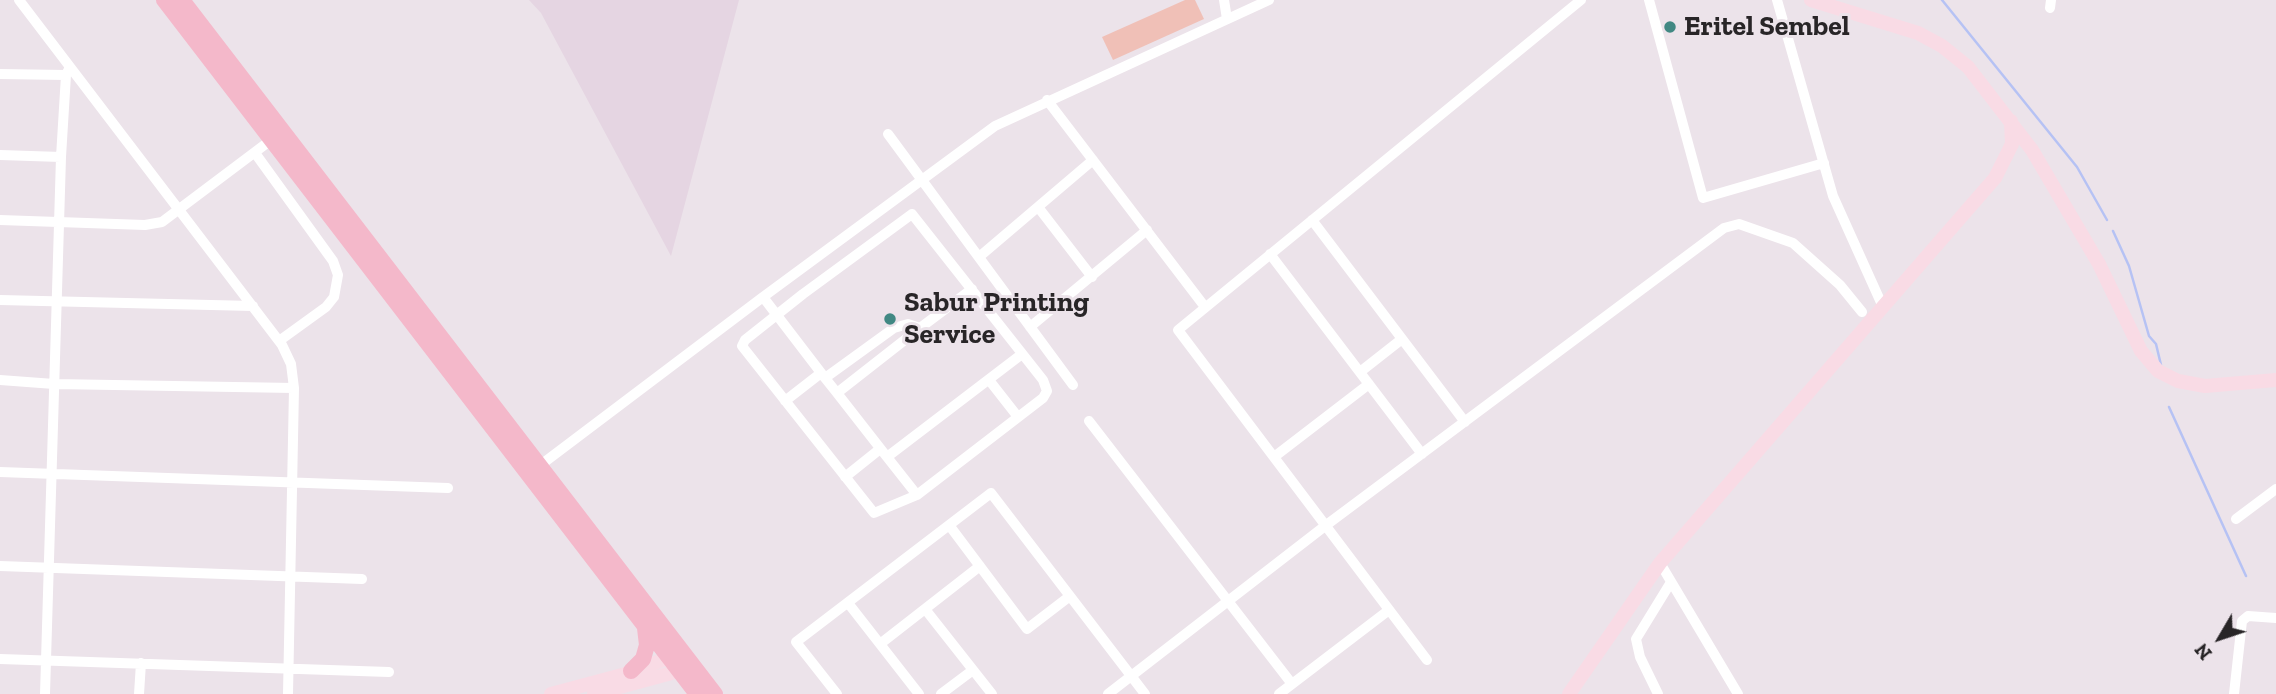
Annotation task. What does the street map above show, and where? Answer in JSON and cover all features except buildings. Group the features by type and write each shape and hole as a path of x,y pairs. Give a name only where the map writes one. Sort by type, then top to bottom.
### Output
{"main road":[{"path":"164,0 271,140 535,469 645,625 715,694"},
{"path":"182,0 676,655 679,671 697,694"},
{"path":"631,671 643,659 646,651 645,625"}],"street":[{"path":"19,0 68,71 253,306 279,341 291,363 294,388 288,694"},
{"path":"1224,0 1227,19"},
{"path":"535,469 921,178 995,126 1269,0"},
{"path":"1427,660 1178,330 1581,0"},
{"path":"1649,0 1703,198 1824,163"},
{"path":"1777,0 1833,196 1883,307"},
{"path":"1811,0 1911,31 1934,41 1962,61 2011,121 2086,240 2150,364 2178,381 2205,386 2276,380"},
{"path":"0,75 68,71"},
{"path":"45,694 61,157 68,71"},
{"path":"1047,100 1205,307"},
{"path":"1569,694 1660,564 1995,178 2012,144 2011,121"},
{"path":"888,134 1073,385"},
{"path":"0,220 153,224 180,210 271,140"},
{"path":"255,153 333,261 338,275 334,297 326,307 279,341"},
{"path":"0,155 61,157"},
{"path":"979,257 1093,160"},
{"path":"1038,207 1091,276"},
{"path":"909,215 919,221 1043,380 1047,391 1018,417 917,495 874,513 742,346 777,315 909,215"},
{"path":"1312,220 1465,422"},
{"path":"1108,694 1325,526 1710,236 1731,225 1746,226 1793,243 1840,285 1861,312"},
{"path":"1030,327 1147,230"},
{"path":"1269,254 1422,454"},
{"path":"837,393 972,289"},
{"path":"763,297 917,495"},
{"path":"0,300 253,306"},
{"path":"785,401 894,328 908,324 920,328"},
{"path":"1360,372 1402,339"},
{"path":"845,477 989,380 1022,354"},
{"path":"0,380 54,384 294,388"},
{"path":"989,380 1018,417"},
{"path":"1274,457 1369,384"},
{"path":"1089,421 1292,684"},
{"path":"0,472 448,488"},
{"path":"2236,519 2276,489"},
{"path":"837,694 796,642 991,493 1145,694"},
{"path":"949,525 1027,629 1070,596"},
{"path":"1660,564 1738,694"},
{"path":"0,566 49,570 362,579"},
{"path":"880,644 980,566"},
{"path":"1658,694 1640,657 1636,639 1671,582"},
{"path":"848,603 919,694"},
{"path":"925,609 992,694"},
{"path":"1279,694 1389,610"},
{"path":"2234,694 2242,621 2248,616 2276,618"},
{"path":"551,694 676,655"},
{"path":"0,659 389,672"},
{"path":"139,694 141,663"},
{"path":"941,694 973,670"},
{"path":"594,694 679,671"},
{"path":"1728,694 1729,680"}],"shaded area":[{"path":"529,0 739,0 671,256 541,13"},
{"path":"1185,0 1195,0 1204,19 1113,60 1102,37"}],"waterway":[{"path":"1942,0 2077,167 2107,220"},
{"path":"2113,231 2129,266 2149,336 2156,344 2161,365"},
{"path":"2169,407 2246,576"}],"place":[{"name":"Eritel Sembel","path":"1670,27"},
{"name":"Sabur Printing Service","path":"890,319"}]}
